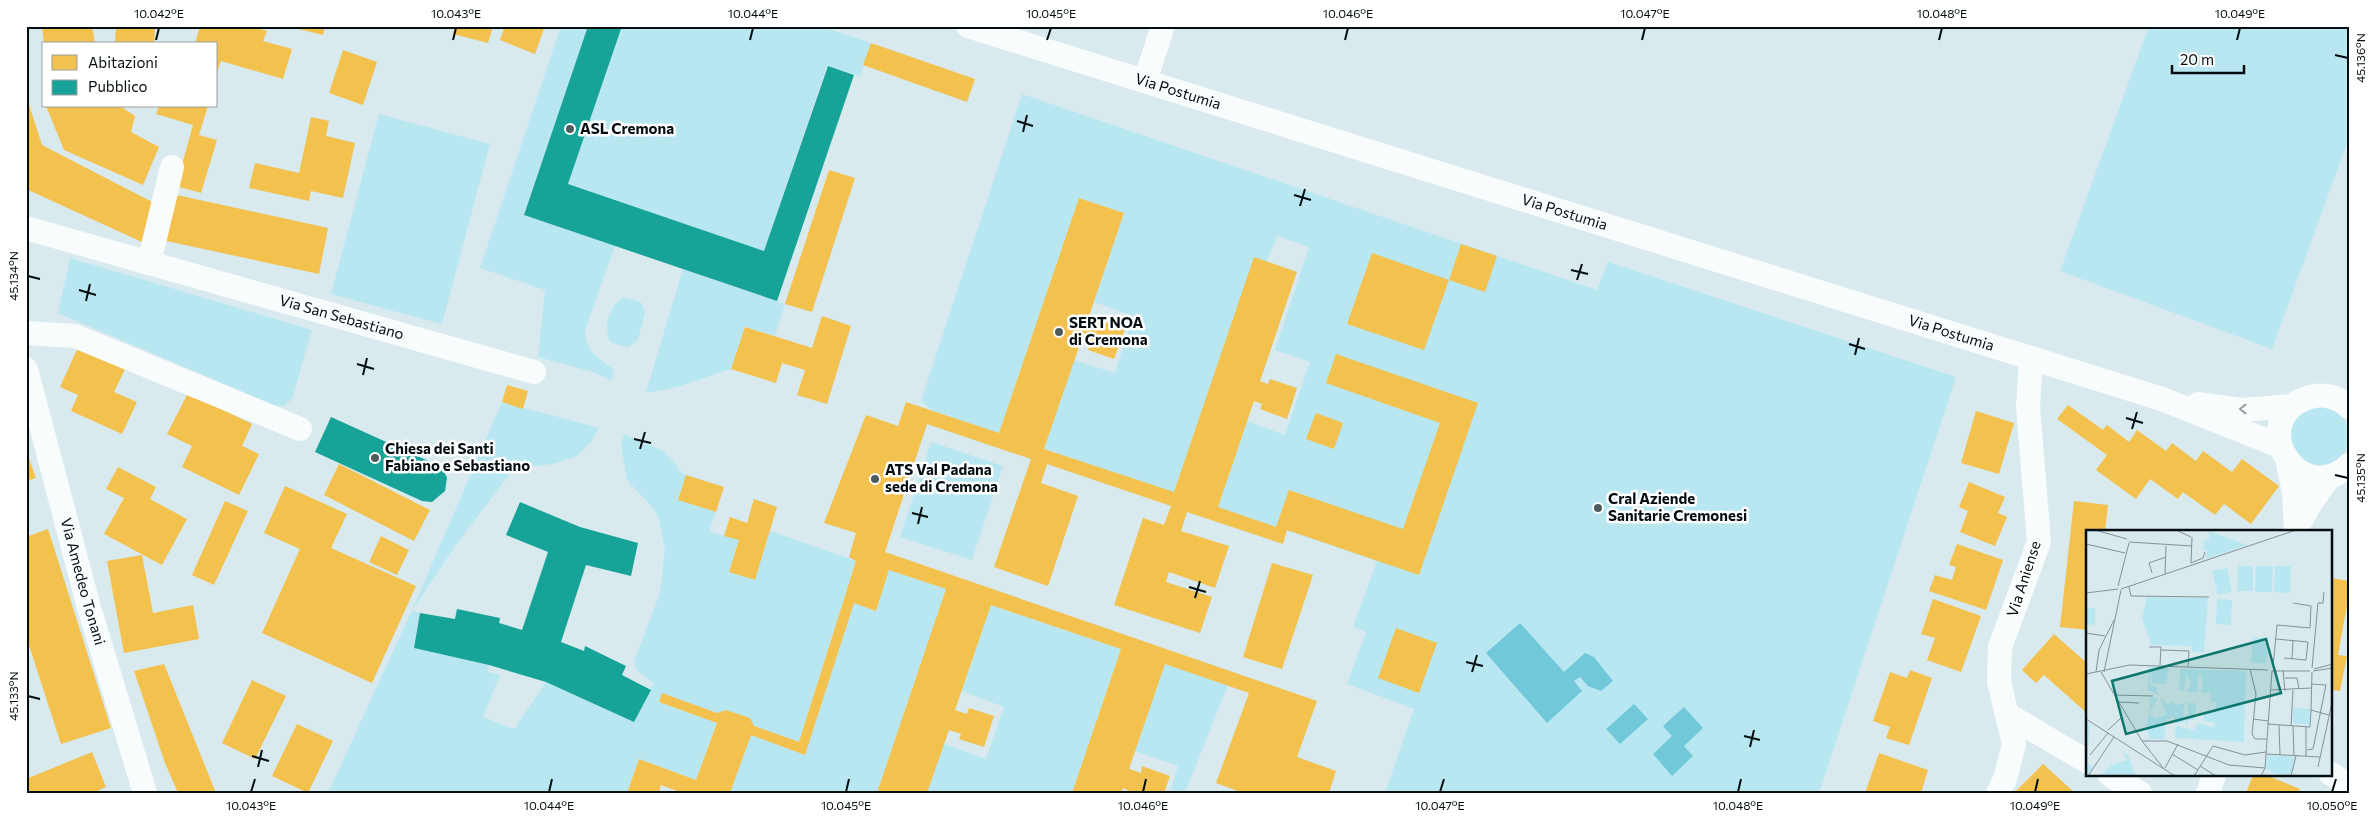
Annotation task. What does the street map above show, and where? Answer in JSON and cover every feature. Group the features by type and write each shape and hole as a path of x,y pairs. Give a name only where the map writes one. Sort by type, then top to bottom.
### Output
{"street":[{"name":"Via Postumia","path":"968,26 2162,399 2284,454 2307,475 2341,472"},
{"path":"1145,81 1163,26"},
{"path":"149,263 172,167"},
{"name":"Via San Sebastiano","path":"26,228 534,372"},
{"path":"26,333 75,336 300,429"},
{"name":"Via Aniense","path":"1998,793 2014,744 1998,682 2000,647 2039,542 2028,407 2031,358"},
{"name":"Via Amedeo Tonani","path":"26,370 88,604 145,793"},
{"name":"Via Postumia","path":"2162,399 2241,410 2292,406 2302,399 2326,396 2349,388"},
{"path":"2326,396 2337,399 2349,408"},
{"path":"2292,406 2280,424 2284,454 2294,493 2295,529"},
{"path":"2295,529 2341,472"},
{"path":"2008,715 2086,761"},
{"path":"2332,775 2349,785"},
{"path":"2112,776 2140,793"},
{"path":"2208,793 2214,776"}],"shaded area":[{"path":"561,26 588,26 524,215 615,246 585,330 590,349 603,362 614,369 611,381 596,373 538,357 545,290 480,268"},
{"path":"622,26 820,26 871,43 860,76 827,66 764,251 568,184"},
{"path":"2149,26 2349,26 2349,138 2272,349 2060,271"},
{"name":"Cral Aziende Sanitarie Cremonesi","path":"1022,94 1597,290 1608,262 1956,377 1819,793 1385,793 1414,709 1347,684 1366,632 1353,627 1377,561 1218,507 1247,421 1285,435 1310,362 1275,350 1309,247 1277,236 1174,492 1044,449 1074,360 1115,373 1133,316 1094,302 1124,213 1079,198 999,433 932,410 921,401"},
{"path":"379,114 490,144 442,324 331,294"},
{"path":"70,258 312,330 292,399 284,406 274,405 58,313"},
{"path":"683,269 785,304 775,336 745,327 731,369 668,389 646,392"},
{"path":"623,297 641,302 645,313 638,340 628,348 610,342 607,329 611,311"},
{"path":"502,402 599,428 590,443 577,456 553,464 526,467 509,475 458,542 412,610"},
{"path":"2314,407 2326,407 2341,415 2349,430 2349,442 2341,457 2326,465 2314,465 2299,457 2291,442 2291,430 2299,415"},
{"path":"624,434 664,451 716,512 709,531 739,540 729,572 755,580 770,531 856,561 799,742 754,726 750,718 726,710 717,713 662,693 659,702 717,723 696,780 639,759 627,793 328,793 412,610 420,613 414,648 489,665 488,672 500,675 483,717 514,729 546,682 634,722 653,683 636,670 634,661 660,593 665,549 659,520 654,509 627,480 621,445"},
{"path":"931,442 1003,466 972,560 900,537"},
{"path":"889,570 946,589 877,793 730,793 751,735 805,755 854,603 876,611"},
{"path":"991,605 1121,649 1072,793 927,793 944,744 986,759 1004,707 962,691"},
{"path":"1165,664 1228,685 1185,793 1170,793 1178,766 1135,751"}],"water":[{"path":"1520,623 1564,672 1585,653 1594,657 1613,681 1601,691 1588,686 1580,677 1574,681 1582,691 1547,723 1486,653"},
{"path":"1634,704 1648,719 1620,744 1606,729"},
{"path":"1684,707 1703,728 1684,746 1693,756 1672,776 1653,754 1672,736 1663,726"}],"building: Abitazioni":[{"path":"42,26 92,26 95,42 44,42"},
{"path":"116,26 155,26 154,42 115,42"},
{"path":"200,26 250,26 267,31 263,41 292,49 283,79 221,61 218,69 218,42 196,42"},
{"path":"286,26 325,26 323,35"},
{"path":"455,26 493,26 488,43 453,34"},
{"path":"505,26 545,26 535,54 500,40"},
{"path":"871,43 975,79 967,102 863,65"},
{"path":"343,50 377,62 363,105 329,93"},
{"path":"26,95 42,145 158,205 142,242 26,189"},
{"path":"47,108 123,108 135,116 131,132 159,147 143,185 64,150"},
{"path":"158,108 207,108 199,135 217,140 201,193 176,186 193,125 156,114"},
{"path":"311,117 329,121 326,136 355,143 343,198 311,191 309,201 249,188 255,163 299,173"},
{"path":"829,170 855,178 812,312 785,304"},
{"path":"172,194 328,228 319,274 162,240"},
{"path":"1079,198 1124,213 1087,322 1097,325 1099,320 1125,329 1114,359 1088,350 1091,344 1081,341 1044,449 1174,492 1254,257 1297,272 1260,381 1268,384 1270,379 1297,388 1287,419 1260,409 1262,404 1254,401 1218,507 1276,527 1289,490 1403,529 1440,423 1326,383 1336,354 1478,403 1419,575 1287,530 1283,544 1187,512 1181,531 1229,546 1215,588 1169,572 1166,582 1212,597 1200,633 1114,605 1143,518 1164,525 1171,506 1047,464 1041,483 1078,496 1048,586 994,567 1031,459 927,424 885,552 1317,701 1297,757 1336,771 1329,793 1243,793 1216,783 1249,693 1165,664 1129,769 1141,773 1142,766 1170,776 1164,793 1134,793 1123,788 1121,793 1072,793 1121,649 991,605 955,710 967,714 969,708 994,716 984,747 959,739 961,734 949,730 927,793 877,793 946,589 889,570 876,611 854,603 805,755 751,735 730,793 682,793 661,785 659,793 627,793 639,759 696,780 717,723 659,702 662,693 717,713 726,710 750,718 754,726 799,742 856,561 849,557 856,533 824,523 866,415 898,426 906,402 999,433"},
{"path":"1461,244 1497,256 1485,292 1449,280"},
{"path":"1372,253 1449,280 1424,350 1347,324"},
{"path":"822,316 851,326 827,404 797,395 805,370 782,363 776,383 731,369 745,327 812,348"},
{"path":"79,345 126,367 114,392 137,402 122,434 71,411 78,395 60,387"},
{"path":"507,385 528,391 523,409 502,402"},
{"path":"188,393 252,424 242,446 259,454 239,495 182,467 192,446 167,434"},
{"path":"2068,405 2103,430 2107,425 2129,442 2137,430 2166,451 2172,443 2196,461 2203,451 2232,472 2242,459 2279,486 2251,524 2224,504 2215,515 2183,492 2178,499 2150,479 2136,499 2096,470 2107,455 2057,419"},
{"path":"1976,411 2014,423 1999,474 1961,463"},
{"path":"1316,413 1343,423 1334,449 1306,439"},
{"path":"26,450 36,478 26,481"},
{"path":"339,464 430,510 414,541 324,495"},
{"path":"118,467 156,487 150,499 187,519 162,565 104,534 124,498 106,489"},
{"path":"686,475 724,487 716,512 678,500"},
{"path":"1969,482 2005,497 1998,513 2007,517 1995,546 1960,532 1968,511 1959,507"},
{"path":"285,486 347,514 331,548 416,586 372,683 262,633 300,549 264,533"},
{"path":"754,499 777,507 755,580 729,572 739,540 724,536 730,517 747,523"},
{"path":"225,501 248,511 214,585 192,575"},
{"path":"2074,501 2108,505 2105,530 2086,530 2086,630 2060,627"},
{"path":"48,529 111,728 61,744 26,636 26,537"},
{"path":"381,536 409,550 397,575 369,562"},
{"path":"1957,544 2003,560 1986,610 1929,591 1935,575 1952,580 1956,567 1949,565"},
{"path":"142,555 153,613 193,605 199,639 124,653 107,561"},
{"path":"1272,563 1313,575 1282,669 1243,657"},
{"path":"2332,578 2349,581 2349,594 2338,655 2347,656 2340,691 2332,690"},
{"path":"1933,599 1981,616 1961,672 1927,660 1935,638 1921,634"},
{"path":"1396,628 1437,643 1419,693 1378,678"},
{"path":"2054,634 2086,662 2086,712 2044,675 2036,683 2022,670"},
{"path":"164,664 216,793 178,793 165,763 134,671"},
{"path":"1910,670 1932,678 1909,745 1886,738 1890,727 1873,721 1890,672 1907,678"},
{"path":"252,680 286,696 255,759 222,743"},
{"path":"297,724 333,741 308,793 272,776"},
{"path":"92,752 106,787 93,793 27,793 26,779"},
{"path":"1879,753 1928,770 1921,793 1865,793"},
{"path":"2043,764 2075,793 2014,793"},
{"path":"2253,776 2268,776 2300,789 2298,793 2246,793"}],"building: Pubblico":[{"name":"ASL Cremona","path":"588,26 622,26 568,184 764,251 828,66 854,75 777,301 524,215"},
{"name":"Chiesa dei Santi Fabiano e Sebastiano","path":"331,417 435,464 444,471 447,478 445,491 432,502 422,501 315,452"},
{"path":"520,502 580,527 638,543 631,576 586,565 561,642 584,651 585,646 626,666 622,675 651,690 634,722 546,682 489,665 414,648 420,613 455,619 457,609 500,618 499,623 522,630 548,552 506,535"}],"place":[{"name":"ASL Cremona","path":"570,129"},
{"name":"SERT NOA di Cremona","path":"1059,332"},
{"name":"Chiesa dei Santi Fabiano e Sebastiano","path":"375,458"},
{"name":"ATS Val Padana sede di Cremona","path":"875,479"},
{"name":"Cral Aziende Sanitarie Cremonesi","path":"1598,508"}]}
